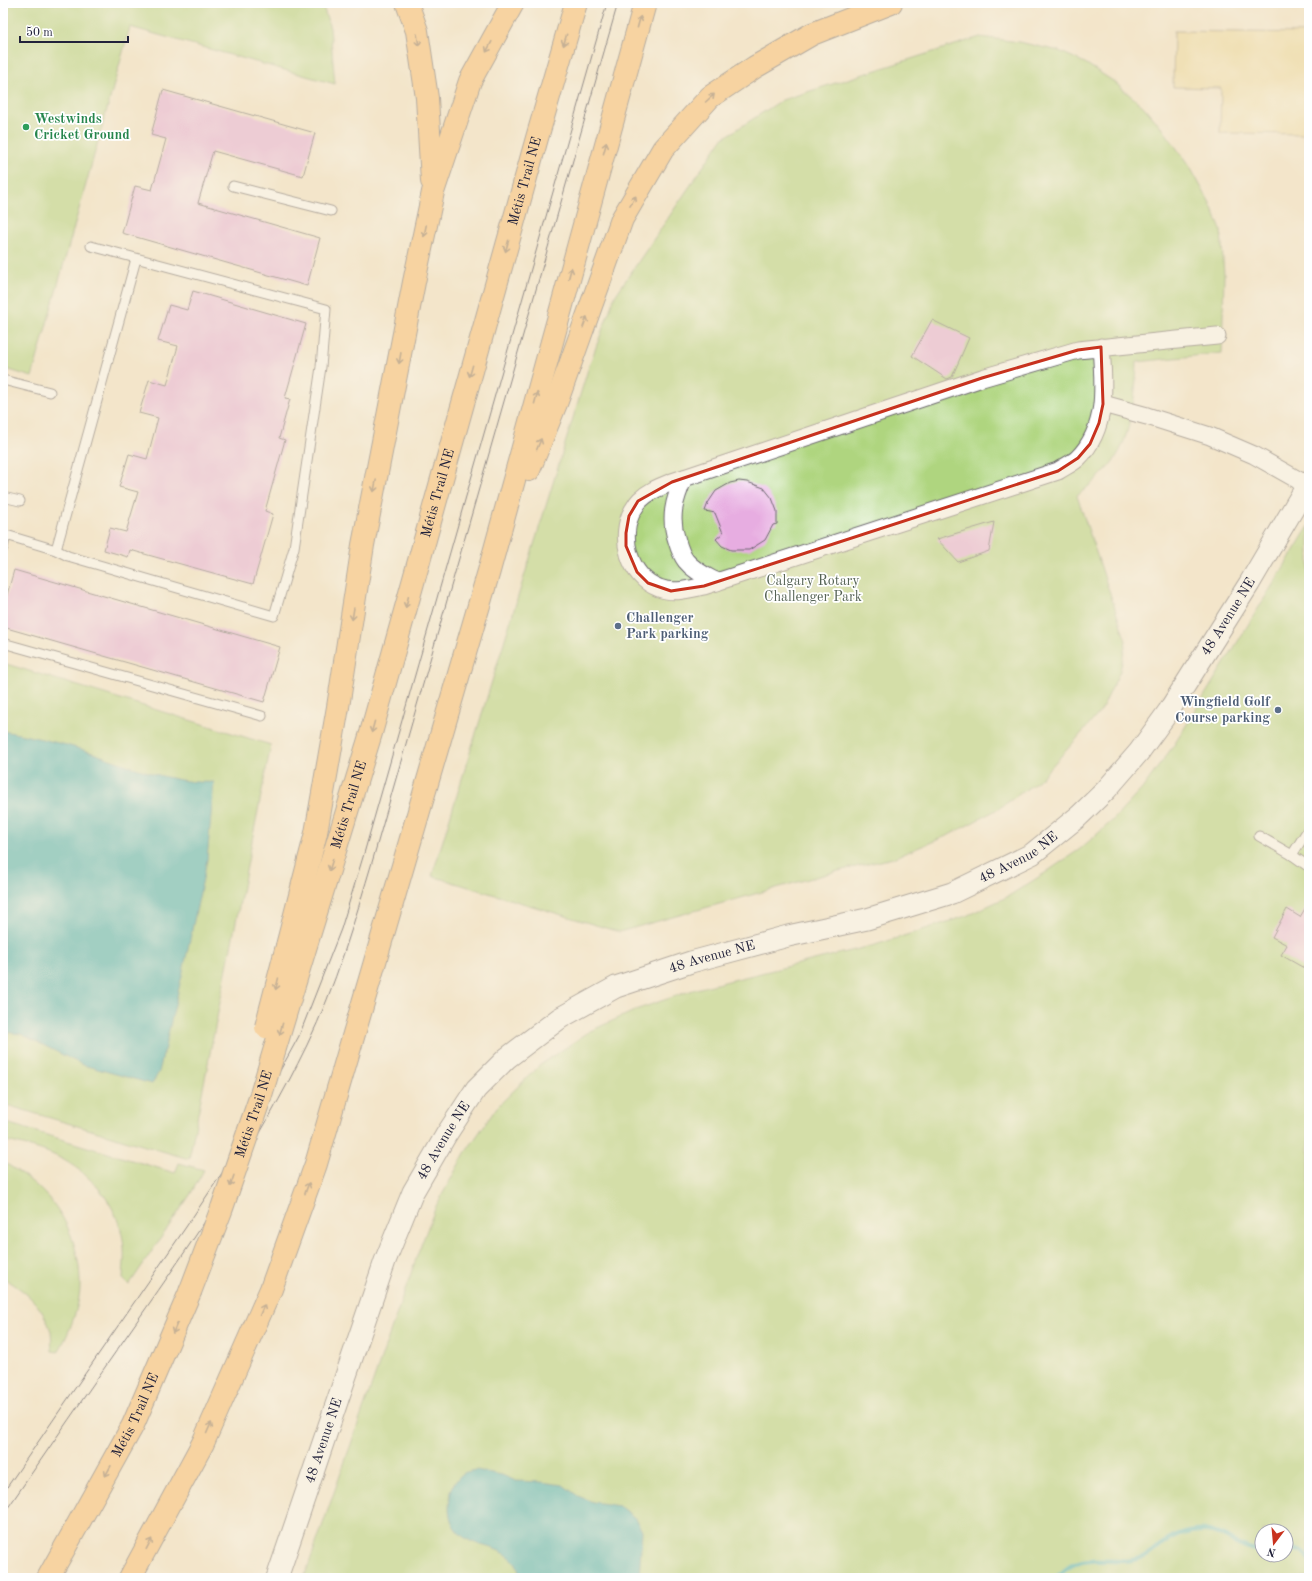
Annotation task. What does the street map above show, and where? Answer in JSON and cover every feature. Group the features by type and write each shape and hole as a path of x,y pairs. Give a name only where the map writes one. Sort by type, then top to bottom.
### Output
{"main road":[{"path":"407,3 417,31 427,98 433,192"},
{"name":"Métis Trail NE","path":"48,1578 133,1425 190,1292 249,1131 260,1098 295,949 371,733 528,169 576,3"},
{"path":"130,1578 203,1443 272,1289 316,1164 489,571 645,3"},
{"path":"489,571 556,401 622,219 663,149 710,96 755,67 812,34 891,3"},
{"path":"295,949 338,707 364,545 414,282 433,192 470,81 510,8"}],"street":[{"path":"1101,347 1103,404 1099,423 1090,444 1078,458 1058,471 717,582 686,590 671,591 648,583 637,572 630,559 626,546 626,533 629,516 638,501 651,491 684,478 982,378 1078,350 1101,347 1217,336"},
{"path":"1103,404 1210,436 1254,455 1308,485"},
{"path":"684,478 674,504 672,520 674,534 685,560 703,575 717,582"},
{"name":"48 Avenue NE","path":"277,1578 386,1261 413,1192 446,1135 476,1090 507,1058 560,1018 616,987 691,962 788,936 867,919 952,893 1032,854 1079,816 1106,790 1139,752 1168,712 1308,485"}],"lane":[{"path":"233,186 330,211"},
{"path":"3,548 6,535 56,550 68,556 274,616 294,548 321,367 326,309 91,246"},
{"path":"56,550 136,259"},
{"path":"3,380 50,392"},
{"path":"3,497 20,501"},
{"path":"3,643 262,716"},
{"path":"1292,855 1309,828"},
{"path":"1259,836 1292,855 1309,867"}],"highlighted area":[{"path":"1101,347 1103,404 1099,423 1090,444 1078,458 1058,471 704,586 671,591 648,583 637,572 626,546 626,533 629,516 638,501 672,482 982,378 1078,350"}],"green space":[{"path":"3,3 322,3 330,28 335,84 130,27 32,377 3,368"},
{"name":"Calgary Rotary Challenger Park","path":"980,37 1019,42 1059,51 1085,63 1113,81 1143,106 1163,129 1190,167 1210,203 1221,230 1224,275 1222,353 1137,362 1132,413 1120,451 1106,470 1077,496 1126,641 1120,671 1101,711 1038,781 998,809 949,835 893,858 830,873 619,932 432,876 589,366 615,296 722,139 782,100"},
{"path":"1309,526 1309,1578 304,1578 436,1206 465,1153 497,1107 540,1065 590,1031 641,1008 696,989 875,945 966,916 1007,897 1080,849 1112,821 1142,789 1174,745"},
{"path":"3,663 271,745 189,1159 3,1104"},
{"path":"3,1122 175,1173 179,1163 204,1170 190,1195 129,1285 123,1279 124,1252 122,1234 112,1207 104,1196 85,1175 62,1159 40,1150 3,1140"},
{"path":"3,1162 30,1180 52,1202 64,1220 73,1240 80,1272 79,1300 70,1328 58,1352 52,1351 51,1332 39,1307 19,1288 3,1278"}],"sand":[{"path":"1174,31 1309,33 1309,134 1220,133 1221,88 1173,87"}],"water":[{"path":"3,731 44,739 74,747 165,777 198,782 214,782 207,860 159,1072 152,1084 83,1065 21,1034 3,1032"},
{"path":"476,1470 502,1475 516,1481 563,1485 578,1496 593,1502 619,1506 635,1518 642,1531 639,1578 521,1578 514,1561 510,1557 497,1550 478,1544 462,1536 457,1531 450,1518 449,1502 453,1487 462,1474"}],"building":[{"path":"163,90 315,133 303,176 213,151 198,203 320,238 307,286 122,233 135,186 152,190 166,139 151,135"},
{"path":"193,291 306,324 285,398 290,399 279,438 285,440 265,511 273,514 253,584 130,550 128,557 104,550 110,528 126,532 138,492 119,487 129,454 147,459 158,418 139,413 149,380 167,385 178,346 158,341 169,305 187,310"},
{"path":"932,320 969,338 952,377 947,379 912,356"},
{"path":"739,481 764,488 772,498 777,511 777,524 773,525 765,540 749,550 731,550 722,546 716,539 723,533 715,513 705,511 708,503 716,491 730,483"},
{"path":"994,522 989,551 958,562 937,539"},
{"path":"14,570 280,647 264,702 3,627 3,609"},
{"path":"1309,902 1309,960 1304,968 1281,955 1287,945 1272,937 1287,909 1300,917"}],"waterway":[{"path":"1055,1578 1070,1566 1083,1562 1136,1560 1150,1554 1170,1539 1195,1531 1208,1531 1222,1535 1254,1550"},
{"path":"1294,1550 1305,1554 1309,1561"}],"tram line":[{"path":"3,1493 226,1167 299,1036 341,929 363,857 607,3"},
{"path":"3,1515 182,1256 227,1188 269,1118 307,1045 327,1000 344,954 373,859 618,3"}],"place":[{"name":"Westwinds Cricket Ground","path":"26,127"},
{"name":"Challenger Park parking","path":"618,626"},
{"name":"Wingfield Golf Course parking","path":"1278,710"}]}
